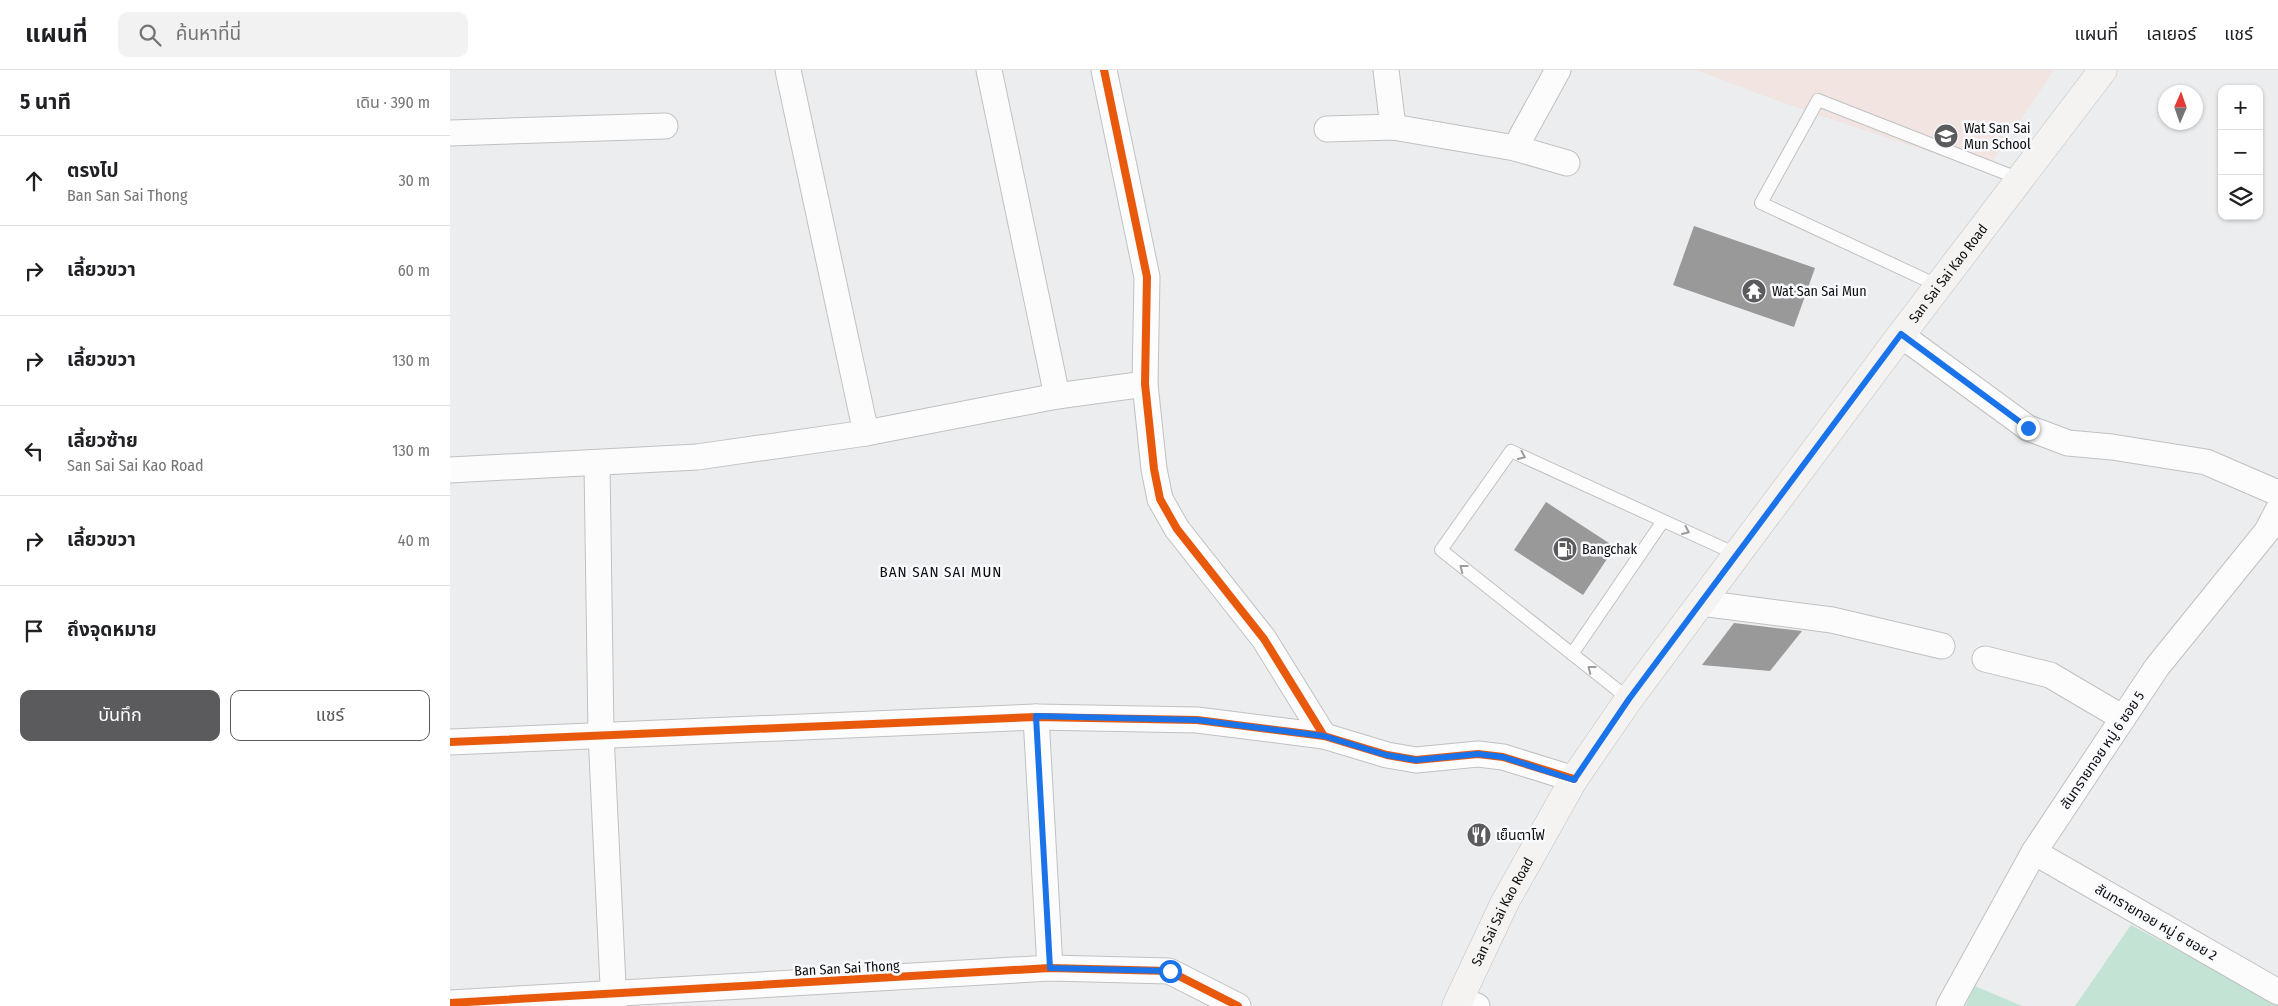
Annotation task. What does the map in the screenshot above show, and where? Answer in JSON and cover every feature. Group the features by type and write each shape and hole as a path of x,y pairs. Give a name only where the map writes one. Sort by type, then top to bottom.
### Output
{"main road":[{"name":"San Sai Sai Kao Road","path":"1464,1004 1505,902 1574,780 1629,699 1901,334 2104,70"}],"street":[{"path":"788,70 866,432"},
{"path":"989,70 1056,396"},
{"path":"1104,70 1147,277 1145,384 1154,469 1160,500 1177,529 1264,639 1324,736"},
{"path":"1386,70 1394,127"},
{"path":"1515,148 1558,70"},
{"path":"450,133 665,126"},
{"path":"1327,129 1394,127 1515,148 1567,163"},
{"path":"1901,334 2028,428 2068,442 2206,462 2278,493"},
{"path":"450,470 597,464 697,457 866,432 1056,396 1145,384"},
{"path":"597,464 601,734 614,1000"},
{"name":"สันทรายทอย หมู่ 6 ซอย 5","path":"1949,1006 2034,852 2123,718 2158,667 2274,527"},
{"path":"1701,603 1832,620 1942,646"},
{"path":"1985,659 2050,675 2123,718"},
{"path":"1036,716 1050,968"},
{"path":"450,742 1036,716 1197,720 1324,736 1386,755 1416,760 1478,754 1503,757 1574,780"},
{"name":"สันทรายทอย หมู่ 6 ซอย 2","path":"2034,852 2278,992"},
{"name":"Ban San Sai Thong","path":"450,1003 614,1000 1050,968 1170,971 1238,1006"}],"lane":[{"path":"1939,286 1761,203 1818,100 2020,180"},
{"path":"1629,699 1440,550 1511,451 1736,554"},
{"path":"1572,654 1663,521"}],"shaded area":[{"name":"Wat San Sai Mun School","path":"1696,70 2054,70 1986,171 1778,101"}],"green space":[{"path":"2131,925 2278,1004 2278,1006 2075,1006"},
{"path":"1975,986 2022,1006 1965,1006"}],"building":[{"path":"1694,226 1815,268 1794,327 1673,285"},
{"name":"Bangchak","path":"1546,502 1615,547 1583,595 1514,550"},
{"path":"1734,623 1802,631 1770,671 1702,665"}],"cycle path":[{"path":"1104,70 1147,277 1145,384 1154,469 1160,499 1177,529 1264,639 1324,736"},
{"path":"450,742 1036,717 1197,720 1324,736 1387,755 1416,760 1478,754 1503,757 1574,779"},
{"path":"450,1003 1050,968 1169,971 1238,1006"}],"place":[{"name":"Wat San Sai Mun School","path":"1946,136"},
{"name":"Wat San Sai Mun","path":"1754,291"},
{"name":"Bangchak","path":"1565,549"},
{"name":"เย็นตาโฟ","path":"1479,835"}],"district":[{"name":"BAN SAN SAI MUN","path":"941,572"}],"route":[{"path":"1170,971 1050,968 1036,716 1197,720 1324,736 1386,755 1416,760 1478,754 1503,757 1574,780 1629,699 1901,334 2028,428"}]}
